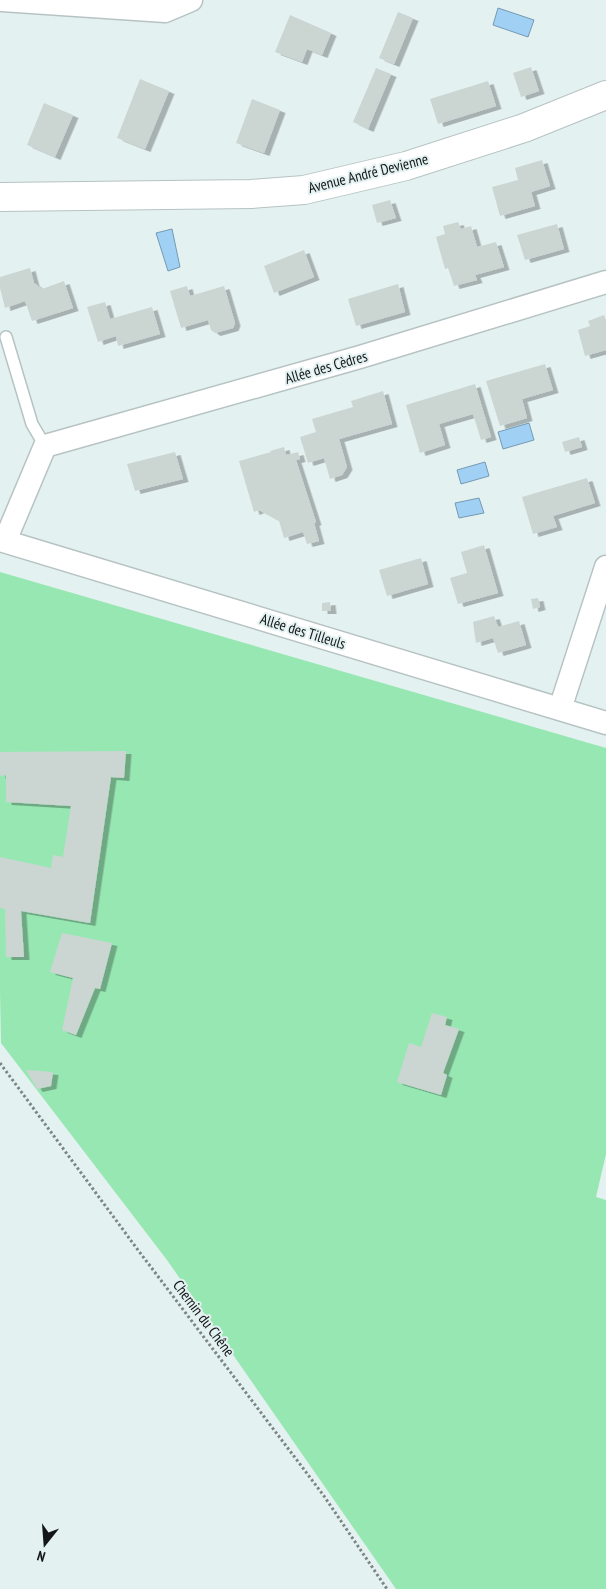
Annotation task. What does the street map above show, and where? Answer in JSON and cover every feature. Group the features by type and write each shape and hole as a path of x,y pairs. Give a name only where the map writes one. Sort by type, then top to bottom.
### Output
{"street":[{"path":"0,9 2,0 166,11 191,0"},
{"name":"Avenue André Devienne","path":"0,197 251,194 304,190 406,166 524,128 606,95"},
{"name":"Allée des Cèdres","path":"45,446 360,357 606,282"},
{"path":"3,540 45,446"},
{"name":"Allée des Tilleuls","path":"3,540 606,723"},
{"path":"560,709 606,567"}],"lane":[{"path":"6,337 32,424 45,446"}],"path":[{"name":"Chemin du Chêne","path":"0,1063 135,1246 324,1496 387,1589"}],"green space":[{"path":"0,572 606,748 606,1154 596,1197 606,1200 606,1589 396,1589 167,1260 1,1043"}],"water":[{"path":"498,8 534,20 528,37 493,25"},
{"path":"172,229 180,267 168,271 156,233"},
{"path":"529,423 534,440 503,449 498,432"},
{"path":"485,462 489,476 461,484 457,470"},
{"path":"479,498 484,513 459,518 455,503"}],"building":[{"path":"398,12 413,18 394,64 379,58"},
{"path":"290,15 331,33 322,55 307,49 302,62 275,52"},
{"path":"531,67 539,91 521,97 513,73"},
{"path":"376,68 391,74 368,129 353,122"},
{"path":"140,79 169,91 145,149 117,138"},
{"path":"488,81 496,106 438,124 430,99"},
{"path":"252,99 280,110 264,153 236,143"},
{"path":"44,103 73,115 55,157 27,145"},
{"path":"542,160 550,186 531,192 535,206 500,216 492,187 518,180 515,168"},
{"path":"390,200 396,218 377,223 372,205"},
{"path":"458,222 461,229 471,226 477,247 496,242 504,267 475,275 477,280 454,286 448,268 445,269 436,237 445,234 443,226"},
{"path":"557,224 564,249 525,260 517,235"},
{"path":"304,250 314,277 274,293 264,266"},
{"path":"30,268 34,283 42,289 64,281 73,308 32,321 25,301 5,308 0,288 0,277"},
{"path":"398,284 405,312 356,326 348,299"},
{"path":"187,286 190,296 224,286 235,323 233,328 215,333 211,330 208,320 181,328 170,291"},
{"path":"105,302 110,319 152,307 160,334 118,346 116,336 98,342 87,307"},
{"path":"604,315 606,320 606,350 585,356 578,330 590,326 588,321"},
{"path":"545,364 553,390 522,399 527,418 500,426 486,381"},
{"path":"475,384 491,437 481,440 473,414 439,424 445,445 420,453 406,405"},
{"path":"383,391 392,424 339,439 347,467 342,475 330,479 324,458 308,463 300,437 316,432 312,419 353,407 351,401"},
{"path":"579,437 582,447 565,452 562,442"},
{"path":"284,447 286,455 298,452 300,459 296,460 316,522 314,523 319,541 307,544 303,532 284,538 279,521 259,510 254,512 239,461"},
{"path":"175,452 183,479 135,491 127,464"},
{"path":"587,478 595,503 553,516 557,527 533,534 522,497"},
{"path":"484,545 498,593 458,604 450,578 467,573 461,552"},
{"path":"421,558 428,584 387,596 379,570"},
{"path":"538,598 540,607 533,609 531,599"},
{"path":"330,602 331,611 322,611 322,603"},
{"path":"494,616 498,627 519,621 526,645 498,653 493,638 476,643 473,622"},
{"path":"126,751 124,778 111,777 90,923 21,911 24,957 6,957 5,909 0,908 0,857 51,868 53,855 63,857 71,806 6,802 6,775 0,776 0,752"},
{"path":"62,933 112,943 100,989 95,988 76,1035 62,1030 73,978 50,972"},
{"path":"432,1013 447,1017 445,1025 459,1029 443,1073 447,1075 441,1095 397,1082 409,1043 421,1047"},
{"path":"26,1070 53,1072 51,1086 37,1089"}]}
